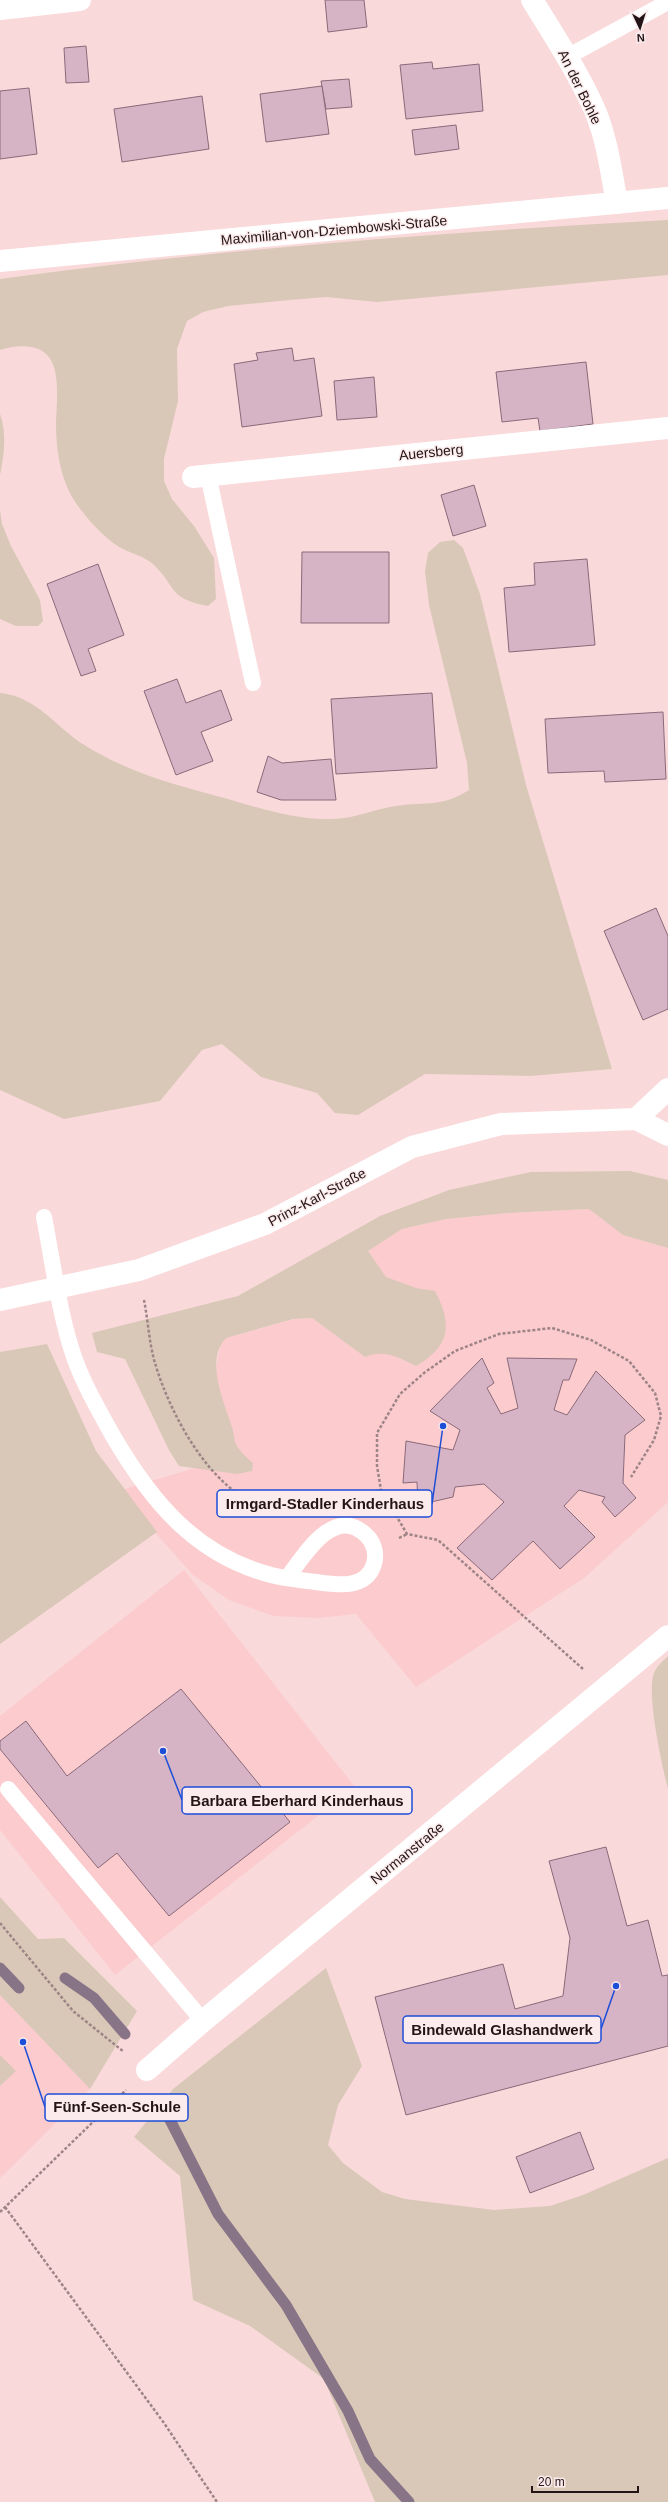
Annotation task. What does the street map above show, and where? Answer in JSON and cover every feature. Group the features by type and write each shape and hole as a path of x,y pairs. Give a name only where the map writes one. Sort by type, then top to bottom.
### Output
{"street":[{"path":"0,9 80,0"},
{"name":"An der Bohle","path":"532,0 567,57 594,109 607,147 617,203"},
{"name":"Maximilian-von-Dziembowski-Straße","path":"0,261 668,198"},
{"name":"Auersberg","path":"201,476 668,428"},
{"path":"636,1120 668,1089"},
{"name":"Prinz-Karl-Straße","path":"0,1300 58,1289 139,1270 265,1224 412,1147 501,1124 636,1120 668,1135"},
{"name":"Normanstraße","path":"147,2070 203,2021 606,1689 668,1636"}],"lane":[{"path":"567,57 668,2"},
{"path":"201,476 253,683"},
{"path":"44,1217 58,1289 74,1357 95,1403 132,1468 173,1520 197,1540 225,1558 242,1565 287,1578 343,1585 352,1584 361,1580 374,1564 373,1544 368,1536 355,1528 340,1525 331,1528 323,1534 287,1578"},
{"path":"8,1789 203,2021"}],"path":[{"path":"139,1270 155,1363 179,1421 202,1460 227,1486 250,1502 279,1509 331,1499"},
{"path":"606,1689 438,1540 407,1534 381,1490 376,1466 377,1433 400,1394 424,1373 455,1351 498,1334 552,1328 592,1340 628,1361 654,1393 661,1416 654,1440 631,1477"},
{"path":"338,1498 381,1490"},
{"path":"0,1923 73,2011 147,2070 0,2212"},
{"path":"5,2207 164,2423 217,2502"}],"shaded area":[{"path":"668,220 668,275 377,302 326,297 290,300 228,306 203,312 187,321 177,349 178,401 164,459 164,481 172,499 194,526 214,558 216,599 208,606 195,603 179,596 153,564 146,559 116,545 101,533 87,518 71,495 61,470 56,434 57,388 54,368 51,360 46,354 36,348 24,346 0,350 0,279 83,268 250,250 417,236"},
{"path":"0,414 4,429 4,452 0,475"},
{"path":"0,510 2,524 11,546 40,600 43,621 38,626 16,626 0,619"},
{"path":"454,540 463,548 480,594 526,785 612,1069 530,1076 425,1074 358,1115 335,1113 317,1093 261,1077 222,1044 202,1050 160,1101 64,1119 0,1090 0,693 13,695 25,700 46,714 75,739 119,764 173,784 279,813 305,818 339,819 396,806 442,802 459,796 469,790 467,763 429,605 425,571 428,553 440,542"},
{"path":"630,1171 668,1180 668,1248 623,1235 589,1209 508,1213 446,1219 402,1229 368,1251 386,1277 416,1288 435,1291 441,1303 446,1324 442,1342 436,1351 416,1366 391,1355 378,1354 365,1357 312,1318 293,1319 226,1338 220,1347 217,1358 216,1370 218,1383 233,1430 235,1442 245,1456 253,1463 252,1471 237,1474 179,1466 169,1450 125,1359 97,1352 92,1333 238,1296 380,1216 449,1190 531,1172"},
{"path":"589,1209 623,1235 668,1248 668,1502 584,1578 416,1687 356,1614 318,1618 274,1616 229,1600 193,1575 118,1491 215,1462 216,1367 221,1344 226,1338 294,1319 312,1318 365,1357 368,1251 402,1229 446,1219 508,1213"},
{"path":"47,1344 96,1451 157,1532 0,1644 0,1352"},
{"path":"184,1570 355,1787 115,1975 0,1830 0,1716"},
{"path":"668,1656 668,1789 653,1712 652,1683 655,1671"},
{"path":"0,1897 38,1939 64,1938 137,2011 90,2089 0,1995"},
{"path":"326,1968 362,2066 338,2105 328,2145 343,2163 382,2192 405,2199 494,2210 550,2206 583,2195 668,2158 668,2502 375,2502 324,2379 250,2326 193,2300 180,2176 134,2137 173,2089"},
{"path":"0,1995 90,2089 0,2178"},
{"path":"0,2055 16,2071 0,2086"}],"building":[{"path":"325,0 364,0 367,27 328,32"},
{"path":"86,46 89,82 66,83 64,48"},
{"path":"432,62 433,69 479,64 483,111 406,119 400,65"},
{"path":"349,79 352,107 326,109 321,81"},
{"path":"322,86 329,134 266,142 260,94"},
{"path":"29,88 37,154 0,159 0,91"},
{"path":"202,96 209,149 122,162 114,109"},
{"path":"456,125 459,149 415,155 412,130"},
{"path":"292,348 294,361 314,358 322,416 242,427 234,364 258,360 256,353"},
{"path":"586,362 593,424 540,431 538,418 502,422 496,372"},
{"path":"374,377 377,417 337,420 334,381"},
{"path":"474,485 486,526 453,536 441,495"},
{"path":"302,552 389,552 389,623 301,623"},
{"path":"587,559 595,645 509,652 504,588 535,585 534,563"},
{"path":"98,564 124,635 88,649 96,671 81,676 47,584"},
{"path":"177,679 186,703 221,690 232,720 201,732 213,761 176,775 144,691"},
{"path":"432,693 437,768 336,774 331,699"},
{"path":"663,712 666,779 605,782 604,771 548,773 545,719"},
{"path":"268,756 282,763 331,759 336,800 281,800 257,792"},
{"path":"656,908 668,936 668,1009 643,1020 604,931"},
{"path":"482,1358 494,1383 487,1388 501,1414 518,1408 507,1358 577,1359 569,1380 563,1380 554,1410 567,1415 596,1371 645,1420 625,1435 623,1483 636,1498 615,1517 602,1502 605,1497 579,1490 564,1506 595,1537 560,1569 533,1541 492,1580 457,1548 504,1502 484,1484 455,1487 453,1497 418,1505 417,1482 403,1483 406,1441 453,1450 460,1430 430,1411"},
{"path":"181,1689 290,1822 169,1916 117,1853 98,1868 0,1749 0,1741 26,1721 67,1776"},
{"path":"606,1847 627,1926 648,1920 662,1976 668,1975 668,2046 406,2115 375,1997 503,1964 515,2009 563,1996 570,1938 549,1861"},
{"path":"580,2132 594,2169 530,2193 516,2157"}],"waterway":[{"path":"0,1968 19,1988"},
{"path":"65,1978 94,1998 125,2034"},
{"path":"167,2114 218,2214 286,2305 348,2411 370,2459 409,2502"}],"place":[{"name":"Irmgard-Stadler Kinderhaus","path":"443,1426"},
{"name":"Barbara Eberhard Kinderhaus","path":"163,1751"},
{"name":"Bindewald Glashandwerk","path":"616,1986"},
{"name":"Fünf-Seen-Schule","path":"23,2042"}]}
